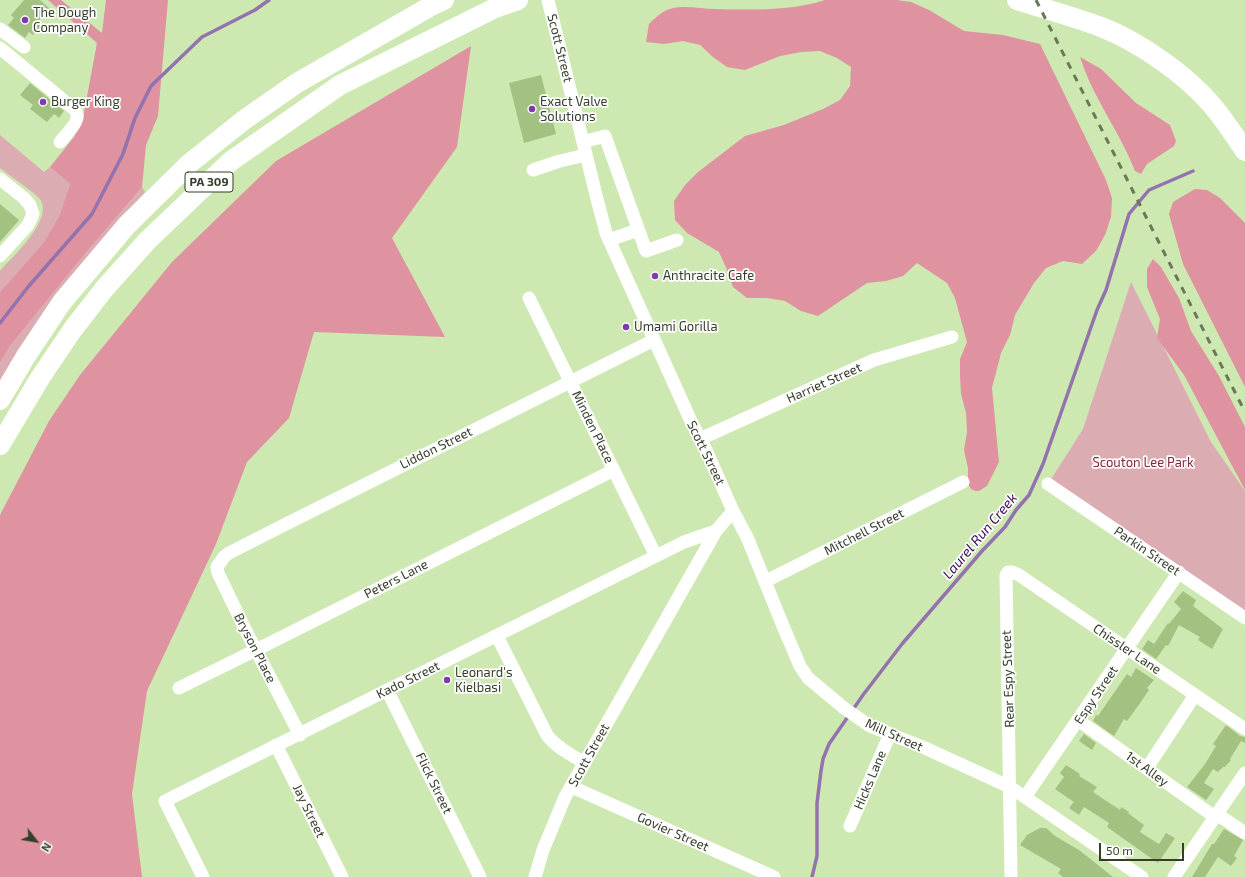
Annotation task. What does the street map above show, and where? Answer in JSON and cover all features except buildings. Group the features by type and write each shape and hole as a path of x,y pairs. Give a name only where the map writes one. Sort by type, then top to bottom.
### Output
{"highway":[{"name":"PA 309","path":"0,400 26,356 62,302 127,225 190,163 244,120 297,83 444,0"},
{"name":"PA 309","path":"0,445 44,372 73,329 105,288 147,241 231,161 340,85 495,8 518,0"},
{"path":"1017,0 1103,27 1140,46 1182,77 1210,102 1245,151"}],"street":[{"name":"Scott Street","path":"535,877 543,850 557,813 716,530 733,511 609,240 586,156 548,0"},
{"path":"0,29 24,48"},
{"path":"0,48 74,109 78,119 60,142"},
{"path":"583,142 605,136 646,251 677,240"},
{"path":"533,170 560,161 586,156"},
{"path":"0,179 24,198 30,205 33,214 28,225 0,256"},
{"path":"609,240 638,230"},
{"name":"Minden Place","path":"529,298 656,556"},
{"name":"Harriet Street","path":"700,439 874,360 952,337"},
{"name":"Liddon Street","path":"221,561 229,554 288,523 654,340"},
{"name":"Peters Lane","path":"179,688 614,470"},
{"name":"Mitchell Street","path":"766,581 963,482"},
{"name":"Parkin Street","path":"1048,484 1245,618"},
{"name":"Mill Street","path":"733,511 747,536 800,666 808,678 844,708 870,726 925,748 1010,787 1142,877"},
{"name":"Kado Street","path":"203,877 165,801 684,542 716,530"},
{"name":"Bryson Place","path":"221,561 217,567 218,573 300,734"},
{"name":"Chissler Lane","path":"1008,572 1019,575 1245,729"},
{"name":"Rear Espy Street","path":"1008,572 1006,575 1005,608 1011,877"},
{"name":"Espy Street","path":"1025,797 1179,572"},
{"path":"497,636 547,735 567,753 585,763"},
{"name":"Flick Street","path":"387,690 480,877"},
{"path":"1147,768 1195,695"},
{"name":"1st Alley","path":"1078,720 1216,815 1245,833"},
{"name":"Hicks Lane","path":"850,826 890,734"},
{"name":"Jay Street","path":"276,745 342,877"},
{"path":"1174,877 1245,773"},
{"name":"Govier Street","path":"572,787 774,877"}],"green space":[{"path":"0,135 44,172 50,167 70,184 60,214 44,242 0,292 0,271 30,237 42,216 43,206 35,194 0,168"},
{"path":"142,187 145,192 98,246 0,386 0,363 10,346 79,261"},
{"name":"Scouton Lee Park","path":"1131,282 1211,442 1245,491 1245,612 1048,484 1083,429"}],"shaded area":[{"path":"48,0 61,0 102,33 106,0 168,0 158,116 146,145 142,187 79,261 10,346 0,363 0,292 44,242 60,214 70,184 50,167 74,137 83,118 97,43"},
{"path":"825,0 897,0 911,2 929,10 964,31 1003,35 1040,44 1106,180 1112,198 1111,217 1105,235 1096,251 1082,264 1063,261 1046,268 1034,283 1015,315 1010,335 1001,353 992,388 999,462 987,486 979,491 971,489 968,484 968,468 964,450 967,432 966,413 961,394 960,359 967,342 955,298 947,283 917,263 903,276 886,281 867,283 818,316 801,311 785,301 767,298 747,298 733,287 719,252 687,233 675,220 674,201 685,185 698,172 745,136 784,125 823,109 840,100 850,86 851,67 837,58 820,51 801,52 780,56 745,70 727,67 700,45 683,41 664,44 646,42 649,24 663,12 669,9 682,7 742,10 771,9 812,4"},
{"path":"471,46 457,147 392,238 445,337 314,332 289,418 247,462 216,544 147,691 132,794 142,877 0,877 0,515 49,421 80,375 172,262 276,161"},
{"path":"1080,57 1101,69 1136,103 1170,125 1176,141 1174,146 1147,164 1141,174 1135,171 1122,142 1092,87"},
{"path":"1195,189 1207,190 1220,198 1245,223 1245,387 1183,264 1169,214 1173,202"},
{"path":"1153,259 1161,267 1179,298 1191,331 1219,376 1245,427 1245,490 1184,375 1157,338 1160,319 1147,287 1147,269"}],"waterway":[{"path":"0,323 28,287 92,214 123,154 135,118 151,86 202,37 255,10 269,0"},
{"name":"Laurel Run Creek","path":"812,877 817,856 817,803 821,771 823,759 829,744 863,695 902,644 982,551 1005,527 1016,510 1029,495 1043,464 1097,310 1106,290 1129,214 1149,190 1193,171"}],"railway":[{"path":"1036,0 1245,412"}],"place":[{"name":"The Dough Company","path":"25,20"},
{"name":"Burger King","path":"43,102"},
{"name":"Exact Valve Solutions","path":"532,109"},
{"name":"Anthracite Cafe","path":"655,276"},
{"name":"Umami Gorilla","path":"626,327"},
{"name":"Leonard's Kielbasi","path":"447,680"}]}
